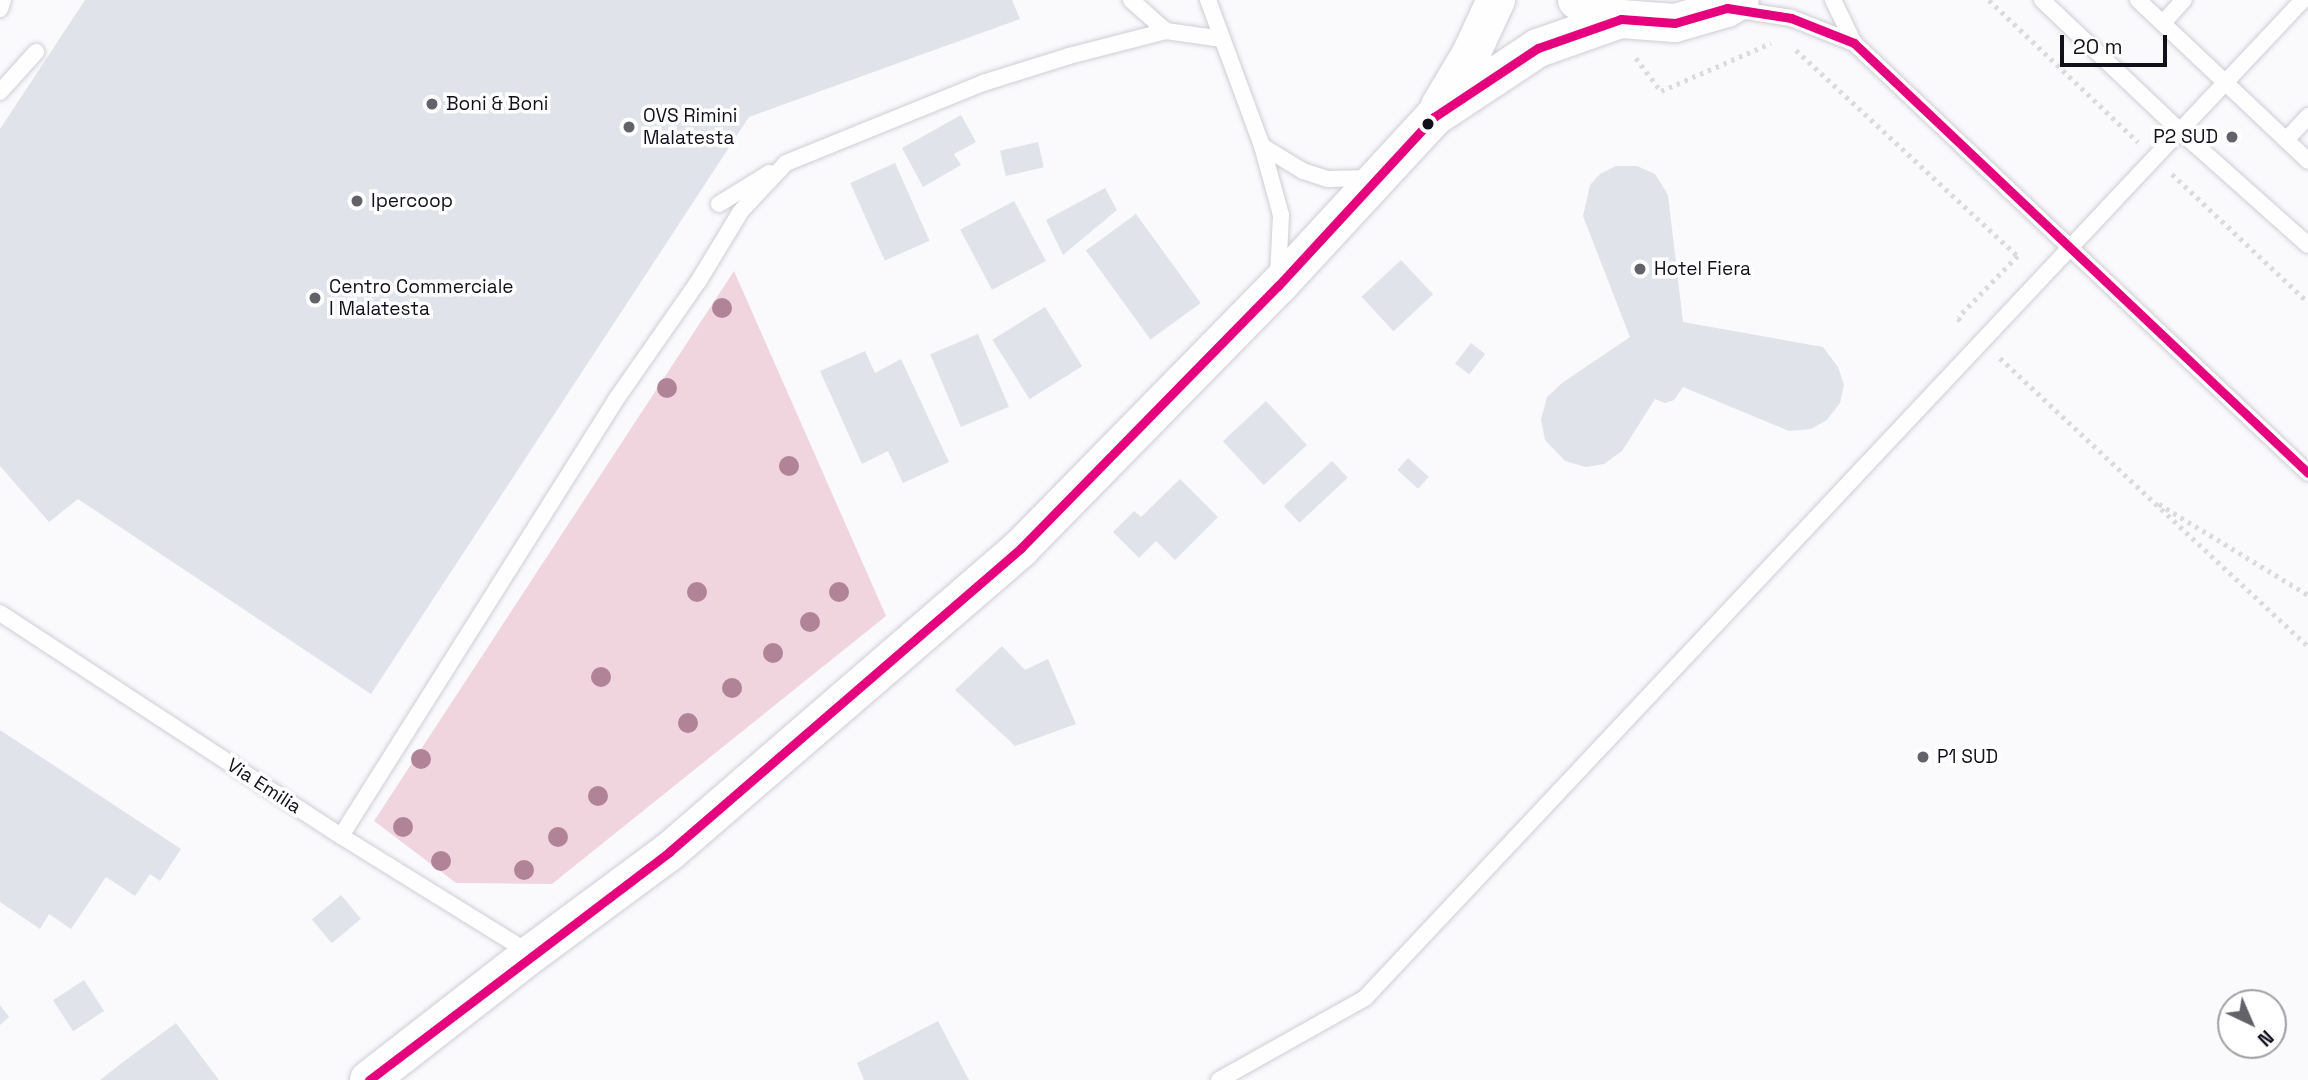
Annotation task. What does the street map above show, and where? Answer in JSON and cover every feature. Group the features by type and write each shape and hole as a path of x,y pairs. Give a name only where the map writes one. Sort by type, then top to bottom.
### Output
{"main road":[{"path":"1434,117 1471,54 1496,0"},
{"path":"1577,0 1626,35"},
{"path":"374,1079 531,954 669,852 1021,548 1278,286 1434,117 1538,48 1626,35 1734,4"}],"lane":[{"path":"0,9 3,0"},
{"path":"1131,0 1166,31"},
{"path":"1208,0 1262,146 1281,215 1278,286"},
{"path":"1833,0 1854,43 2308,472"},
{"path":"2042,0 2180,131 2308,245"},
{"path":"2138,0 2308,160"},
{"path":"2163,23 2184,0"},
{"path":"1219,1080 1365,998 2069,245 2303,0"},
{"path":"1734,4 1791,19 1854,43"},
{"path":"719,204 786,163 983,83 1166,31 1222,39"},
{"path":"0,92 36,52"},
{"path":"2286,139 2308,116"},
{"path":"1262,146 1303,171 1328,179 1377,177"},
{"path":"341,836 617,398 698,282 741,211 786,163"},
{"name":"Via Emilia","path":"0,613 341,836 531,954"}],"path":[{"path":"1626,35 1661,91 1769,42 1782,45"},
{"path":"1794,48 2018,256 1958,318 2308,646"},
{"path":"2150,498 2308,595"}],"shaded area":[{"path":"734,271 886,616 552,884 456,883 374,821"}],"building":[{"name":"Centro Commerciale I Malatesta","path":"85,0 1012,0 1020,19 749,117 371,694 78,499 49,522 0,466 0,129"},
{"path":"961,115 976,142 954,154 961,165 923,187 902,148"},
{"path":"1038,142 1044,167 1006,176 1000,151"},
{"path":"895,163 930,241 885,261 850,183"},
{"name":"Hotel Fiera","path":"1616,166 1637,166 1655,174 1668,195 1683,322 1823,347 1838,367 1844,385 1840,403 1827,420 1811,429 1789,431 1683,387 1674,400 1665,403 1655,399 1622,451 1604,464 1586,467 1565,461 1545,440 1541,419 1547,397 1562,383 1630,337 1583,216 1590,185 1600,174"},
{"path":"1105,188 1117,210 1063,255 1046,220"},
{"path":"1014,201 1046,261 992,290 960,230"},
{"path":"1136,214 1201,303 1150,339 1086,250"},
{"path":"1401,260 1433,294 1394,331 1362,297"},
{"path":"1045,307 1082,366 1030,399 992,340"},
{"path":"978,334 1009,407 961,427 930,354"},
{"path":"1471,343 1485,354 1469,375 1455,363"},
{"path":"865,351 875,373 901,359 949,462 903,483 888,451 862,464 820,371"},
{"path":"1266,401 1307,445 1264,485 1223,441"},
{"path":"1408,458 1429,477 1418,489 1397,470"},
{"path":"1332,461 1348,478 1299,523 1284,506"},
{"path":"1180,479 1218,517 1175,560 1156,541 1139,558 1113,532 1134,511 1141,517"},
{"path":"1002,646 1025,670 1048,659 1076,724 1015,746 955,690"},
{"path":"0,730 181,849 160,881 150,874 135,896 106,877 71,929 49,914 40,929 0,902"},
{"path":"341,895 361,919 332,943 312,919"},
{"path":"84,980 104,1011 73,1031 53,1000"},
{"path":"0,1005 9,1017 0,1025"},
{"path":"938,1021 969,1080 864,1080 857,1063"},
{"path":"176,1023 219,1080 100,1080 123,1062"}],"transit line":[{"path":"369,1080 669,852 1021,548 1278,286 1434,117 1538,48 1621,19 1675,23 1727,8 1791,18 1854,43 2308,473"}],"place":[{"name":"Boni & Boni","path":"432,104"},
{"name":"OVS Rimini Malatesta","path":"629,127"},
{"name":"P2 SUD","path":"2232,137"},
{"name":"Ipercoop","path":"357,201"},
{"name":"Hotel Fiera","path":"1640,269"},
{"name":"Centro Commerciale I Malatesta","path":"315,298"},
{"name":"P1 SUD","path":"1923,757"}]}
